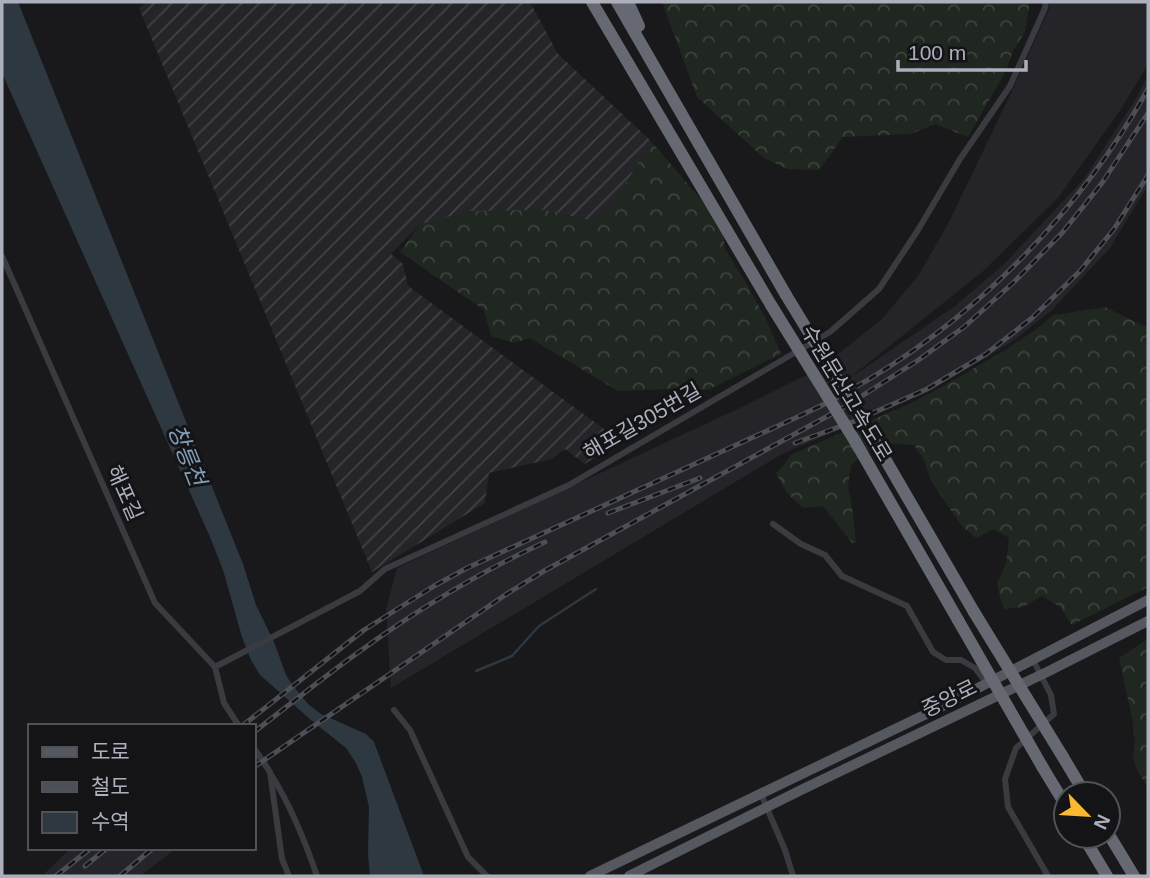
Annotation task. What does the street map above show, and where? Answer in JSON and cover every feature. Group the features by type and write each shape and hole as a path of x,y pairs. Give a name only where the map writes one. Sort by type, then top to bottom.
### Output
{"highway":[{"name":"수원문산고속도로","path":"592,2 855,442 1052,783"},
{"name":"수원문산고속도로","path":"617,2 786,295 1077,780"},
{"name":"수원문산고속도로","path":"628,2 665,83"},
{"path":"1091,850 1107,876"},
{"path":"1118,850 1134,876"}],"main road":[{"name":"중앙로","path":"590,876 987,684 1148,600"},
{"name":"중앙로","path":"629,876 1148,621"}],"street":[{"name":"해포길305번길","path":"215,667 360,591 384,569 569,485 830,332 879,289 918,230 960,159 1010,86 1046,2"},
{"name":"해포길","path":"2,257 155,603 215,667 224,703 238,724"},
{"name":"중앙로","path":"773,524 801,544 825,555 842,576 907,606 933,652 946,660 961,660 975,668 987,684"},
{"path":"1033,660 1051,695 1054,715 1016,748 1005,779 1008,807 1048,876"},
{"path":"394,710 410,730 468,857 487,876"},
{"path":"256,750 286,799 306,843 317,876"},
{"path":"270,772 282,859 289,876"},
{"path":"761,793 793,876"}],"shaded area":[{"path":"146,2 530,2 558,54 651,141 613,205 593,221 544,210 420,224 391,254 403,264 408,286 608,432 608,449 585,464 565,449 552,459 489,473 485,503 372,572 139,8"},
{"path":"1050,2 1148,2 1148,64 1121,109 1058,198 982,272 847,380 955,306 1004,264 1083,180 1135,100 1148,75 1148,185 1110,248 1052,310 1013,341 927,392 782,454 391,688 386,609 397,568 819,369 882,319 918,276 949,222 1011,93"},
{"path":"69,850 174,850 140,876 42,876"}],"green space":[{"path":"662,2 1030,2 1025,32 968,137 935,124 911,134 843,137 819,170 787,169 764,158 697,97"},
{"path":"651,141 703,202 723,232 725,249 765,317 781,354 708,390 618,391 530,338 514,343 491,336 484,310 400,252 420,224 470,211 544,210 593,221 613,205"},
{"path":"1105,307 1148,328 1148,587 1072,625 1060,607 1042,596 1023,607 1004,609 997,583 1006,564 1009,538 994,529 976,538 961,525 931,481 924,460 914,445 879,443 851,465 848,486 856,543 852,543 823,506 803,508 787,493 776,474 792,454 907,405 942,387 1005,350 1054,315"},
{"path":"1148,639 1148,787 1133,758 1135,741 1132,718 1119,658"}],"water":[{"name":"창릉천","path":"2,2 18,2 286,675 308,704 321,714 366,734 374,742 424,876 370,876 369,807 356,763 346,748 260,675 251,660 210,537 2,73"}],"waterway":[{"path":"476,671 512,656 539,626 596,589"}],"railway":[{"path":"245,724 364,630 434,586 467,568 819,407 892,365 936,334 1018,262 1089,180 1148,89"},
{"path":"256,766 505,595 846,406 917,361 964,327 1014,282 1062,233 1102,183 1148,113"},
{"path":"795,443 855,421 927,389 986,354 1032,318 1080,271 1114,229 1148,175"},
{"path":"608,513 700,478"},
{"path":"256,730 343,663 401,623 471,580 545,542"},
{"path":"56,876 88,850"},
{"path":"85,866 105,850"},
{"path":"120,876 151,850"}]}
